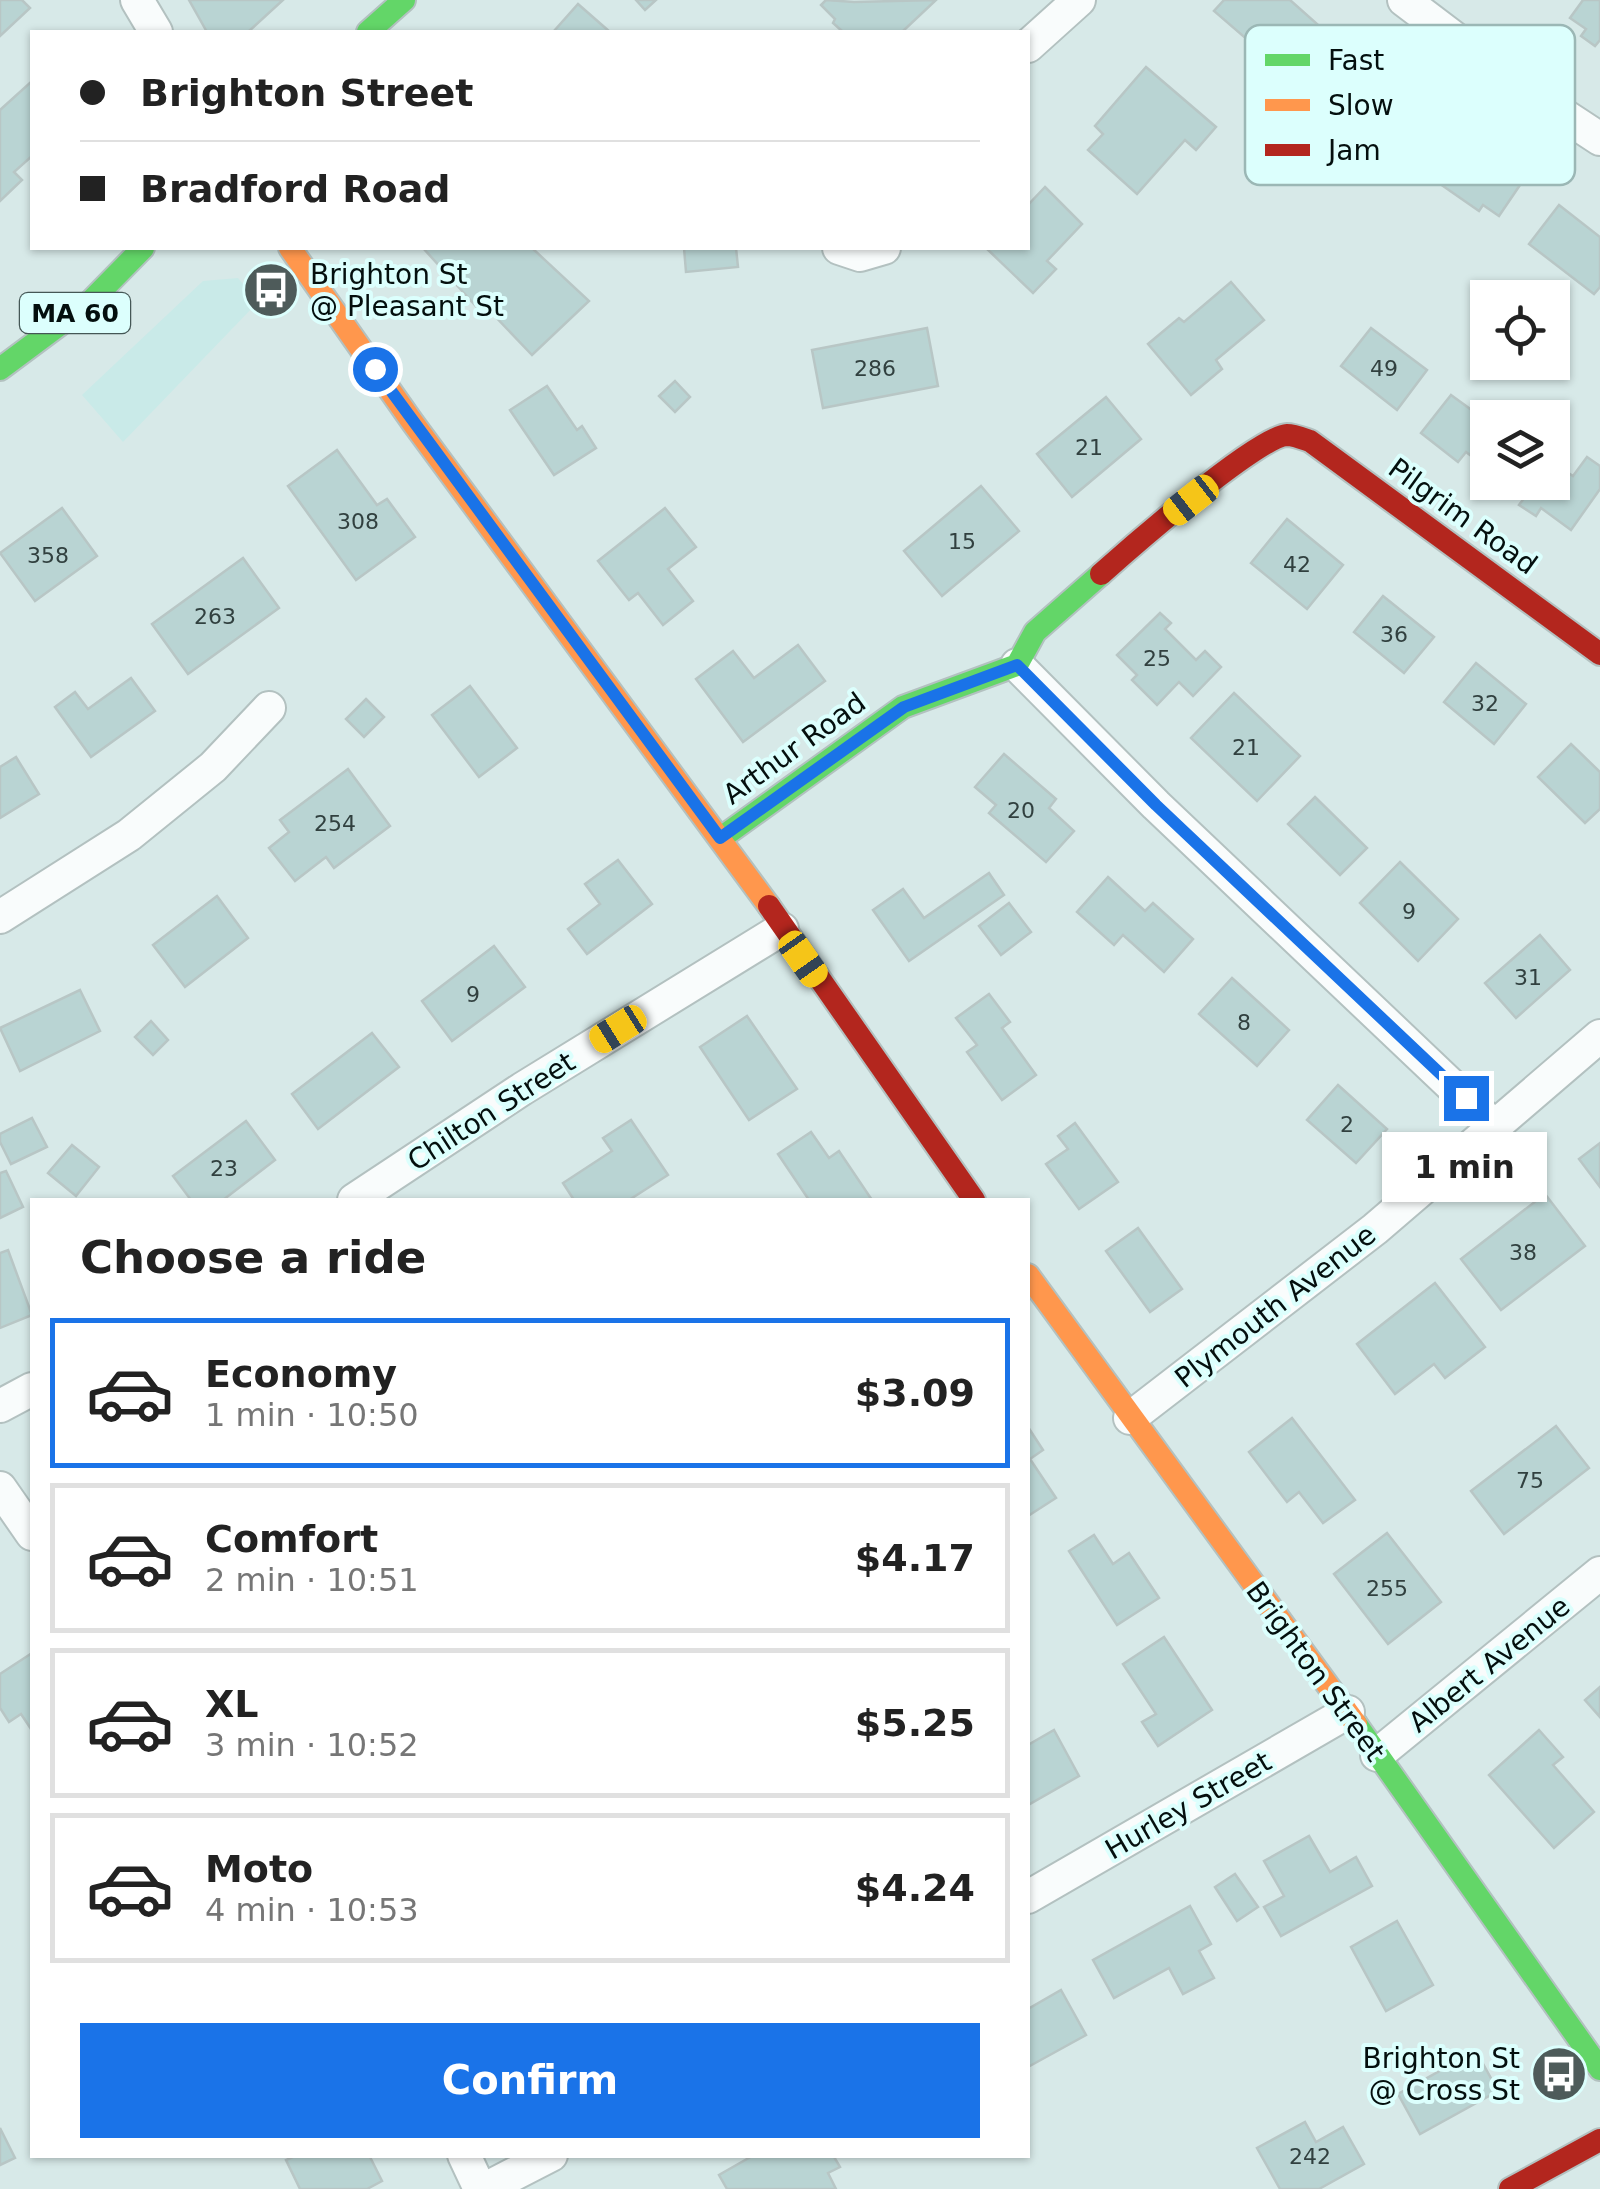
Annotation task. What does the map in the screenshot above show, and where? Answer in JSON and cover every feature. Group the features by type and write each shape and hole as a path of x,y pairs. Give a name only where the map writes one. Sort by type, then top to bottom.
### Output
{"main road":[{"path":"370,30 404,0"},
{"name":"MA 60","path":"0,369 90,302 141,250"},
{"path":"291,250 413,423 720,838 973,1198"},
{"name":"Pilgrim Road","path":"1017,665 1035,632 1141,540 1240,460 1286,436 1310,440 1600,654"},
{"name":"Arthur Road","path":"720,838 904,707 1017,665"},
{"name":"Brighton Street","path":"1030,1282 1040,1318 1130,1418 1348,1712 1600,2069"},
{"path":"1510,2189 1600,2140"}],"street":[{"path":"137,0 155,30"},
{"path":"1030,44 1079,0"},
{"path":"1404,0 1437,25"},
{"path":"1575,123 1600,140"},
{"path":"845,250 860,255 877,250"},
{"path":"1017,665 1156,805 1494,1125"},
{"path":"0,916 129,835 213,767 269,708"},
{"name":"Chilton Street","path":"357,1198 522,1088 782,929"},
{"name":"Plymouth Avenue","path":"1130,1418 1375,1230 1600,1036"},
{"path":"0,1406 30,1390"},
{"path":"0,1488 30,1531"},
{"name":"Albert Avenue","path":"1376,1755 1600,1573"},
{"name":"Hurley Street","path":"1030,1896 1348,1712"},
{"path":"466,2158 482,2189 545,2158"}],"shaded area":[{"path":"238,278 258,302 123,442 82,395 203,281"}],"building":[{"path":"0,0 22,0 30,8 0,36"},
{"path":"189,0 283,0 250,30 206,30"},
{"path":"636,0 656,0 645,10"},
{"path":"826,0 936,0 904,30 841,30 821,5"},
{"path":"1224,0 1290,0 1318,25 1245,25 1245,38 1214,11"},
{"path":"1583,0 1600,0 1600,40 1595,46 1581,36 1586,29 1570,18"},
{"path":"578,4 608,30 555,30"},
{"path":"1146,67 1216,127 1196,150 1185,140 1137,194 1088,150 1103,134 1095,126"},
{"path":"30,83 30,158 14,172 22,180 0,201 0,110"},
{"path":"1442,185 1520,185 1499,216 1483,205 1479,211"},
{"path":"1045,187 1082,224 1047,261 1056,269 1033,293 988,250 1030,250 1030,203"},
{"path":"1559,205 1600,237 1600,287 1594,294 1529,244"},
{"path":"425,250 534,250 589,301 532,355 488,309 483,314"},
{"path":"684,250 736,250 738,267 686,272"},
{"path":"1231,282 1264,320 1216,360 1222,369 1191,395 1148,344 1179,318 1184,322"},
{"path":"927,328 938,386 823,408 812,350"},
{"path":"1371,328 1427,370 1397,410 1341,366"},
{"path":"675,381 690,397 675,412 659,396"},
{"path":"547,386 577,430 582,426 596,448 554,475 510,410"},
{"path":"1451,395 1470,409 1470,455 1466,452 1458,462 1421,433"},
{"path":"1106,397 1141,439 1072,497 1037,454"},
{"path":"337,450 377,505 387,499 415,537 356,580 288,486"},
{"path":"1587,457 1600,466 1600,489 1571,530 1541,508 1536,516 1519,505 1523,500 1570,500 1570,474 1573,476"},
{"path":"981,486 1019,531 942,596 904,551"},
{"path":"62,508 97,556 35,601 0,553"},
{"path":"665,508 696,547 668,569 693,601 663,625 638,593 629,600 598,561"},
{"path":"1287,519 1343,565 1307,609 1251,563"},
{"path":"243,558 279,608 188,674 152,624"},
{"path":"1383,596 1434,637 1404,673 1354,632"},
{"path":"1160,613 1171,623 1165,629 1196,660 1205,651 1221,667 1193,696 1179,682 1157,705 1132,680 1137,675 1117,655"},
{"path":"798,645 825,681 743,742 696,679 733,651 754,678"},
{"path":"1476,663 1526,704 1494,744 1444,702"},
{"path":"131,678 155,711 91,757 55,707 75,692 88,709"},
{"path":"470,686 517,748 479,777 432,715"},
{"path":"1234,693 1300,756 1257,801 1191,738"},
{"path":"366,699 384,717 364,737 346,719"},
{"path":"1571,744 1600,772 1600,809 1585,823 1538,777"},
{"path":"1004,754 1056,799 1049,808 1074,831 1046,862 989,813 996,805 975,787"},
{"path":"16,757 39,794 0,818 0,767"},
{"path":"348,769 390,826 334,868 326,857 295,881 269,848 289,832 280,820"},
{"path":"1315,797 1367,848 1340,875 1288,824"},
{"path":"618,860 652,904 587,954 568,929 600,904 585,884"},
{"path":"1400,862 1458,919 1418,961 1360,903"},
{"path":"989,873 1004,895 909,961 873,910 903,889 924,918"},
{"path":"1108,877 1145,911 1153,903 1193,939 1164,972 1123,935 1114,945 1077,912"},
{"path":"217,896 248,938 185,987 153,945"},
{"path":"1009,903 1031,932 1001,955 979,926"},
{"path":"1540,935 1570,970 1516,1018 1485,983"},
{"path":"494,946 525,987 452,1041 422,1001"},
{"path":"1232,978 1289,1030 1257,1066 1199,1014"},
{"path":"80,990 100,1031 20,1071 0,1028"},
{"path":"989,994 1010,1022 1002,1028 1036,1075 1002,1100 967,1052 977,1045 956,1018"},
{"path":"747,1016 797,1089 749,1120 700,1047"},
{"path":"151,1021 168,1040 153,1055 135,1037"},
{"path":"372,1033 399,1067 318,1129 292,1094"},
{"path":"1338,1085 1387,1129 1356,1163 1307,1120"},
{"path":"32,1118 47,1147 11,1164 0,1134"},
{"path":"631,1120 668,1175 632,1198 573,1198 563,1183 612,1151 603,1138"},
{"path":"246,1121 275,1160 226,1198 190,1198 173,1176"},
{"path":"1075,1123 1118,1182 1079,1209 1046,1164 1068,1149 1058,1136"},
{"path":"811,1132 829,1158 839,1151 871,1198 808,1198 778,1154"},
{"path":"1600,1143 1600,1187 1579,1159"},
{"path":"72,1145 99,1167 76,1196 48,1173"},
{"path":"6,1171 23,1207 0,1218 0,1173"},
{"path":"1545,1194 1585,1246 1501,1310 1461,1259"},
{"path":"1138,1228 1182,1289 1150,1312 1106,1251"},
{"path":"8,1250 30,1316 0,1328 0,1253"},
{"path":"1435,1283 1485,1347 1445,1378 1434,1364 1395,1394 1357,1344"},
{"path":"1292,1418 1355,1500 1323,1523 1299,1492 1287,1502 1249,1452"},
{"path":"1556,1426 1589,1468 1504,1534 1471,1491"},
{"path":"1030,1430 1043,1450 1030,1459"},
{"path":"1030,1459 1056,1498 1030,1515"},
{"path":"1387,1533 1441,1602 1388,1644 1334,1574"},
{"path":"1094,1535 1113,1564 1129,1553 1159,1598 1117,1625 1069,1551"},
{"path":"1164,1637 1212,1710 1158,1746 1142,1722 1156,1714 1123,1664"},
{"path":"30,1654 30,1728 21,1714 9,1722 0,1708 0,1674"},
{"path":"1600,1687 1600,1717 1585,1700"},
{"path":"1054,1730 1079,1776 1030,1804 1030,1744"},
{"path":"1539,1730 1563,1757 1553,1765 1594,1812 1554,1848 1489,1775"},
{"path":"1309,1836 1330,1872 1356,1857 1372,1886 1281,1936 1264,1907 1284,1896 1264,1861"},
{"path":"1235,1874 1258,1907 1237,1921 1215,1887"},
{"path":"1190,1906 1211,1944 1199,1951 1214,1978 1183,1994 1169,1968 1114,1998 1093,1960"},
{"path":"1397,1921 1433,1985 1386,2011 1351,1947"},
{"path":"1061,1990 1086,2035 1030,2066 1030,2008"},
{"path":"1476,2051 1498,2091 1420,2134 1398,2094"},
{"path":"1305,2122 1316,2142 1343,2127 1364,2164 1319,2189 1280,2189 1257,2148"},
{"path":"0,2128 15,2158 0,2165"},
{"path":"370,2158 382,2181 367,2189 300,2189 286,2160"},
{"path":"749,2158 835,2158 840,2167 828,2173 836,2189 727,2189 719,2175"}],"traffic: fast":[{"path":"370,30 404,0"},
{"path":"0,369 90,302 141,250"},
{"path":"721,838 903,707 1017,665 1035,632 1101,574"},
{"path":"1356,1724 1600,2069"}],"traffic: slow":[{"path":"291,250 413,423 769,906"},
{"path":"1030,1278 1356,1724"}],"traffic: jam":[{"path":"1101,574 1223,473 1272,440 1290,435 1310,441 1600,654"},
{"path":"769,906 973,1198"},
{"path":"1510,2189 1600,2140"}],"place":[{"name":"Brighton St @ Pleasant St","path":"271,290"},
{"name":"Brighton St @ Cross St","path":"1559,2074"}],"route":[{"path":"375,369 720,838 904,707 1017,665 1156,805 1466,1098"}]}
